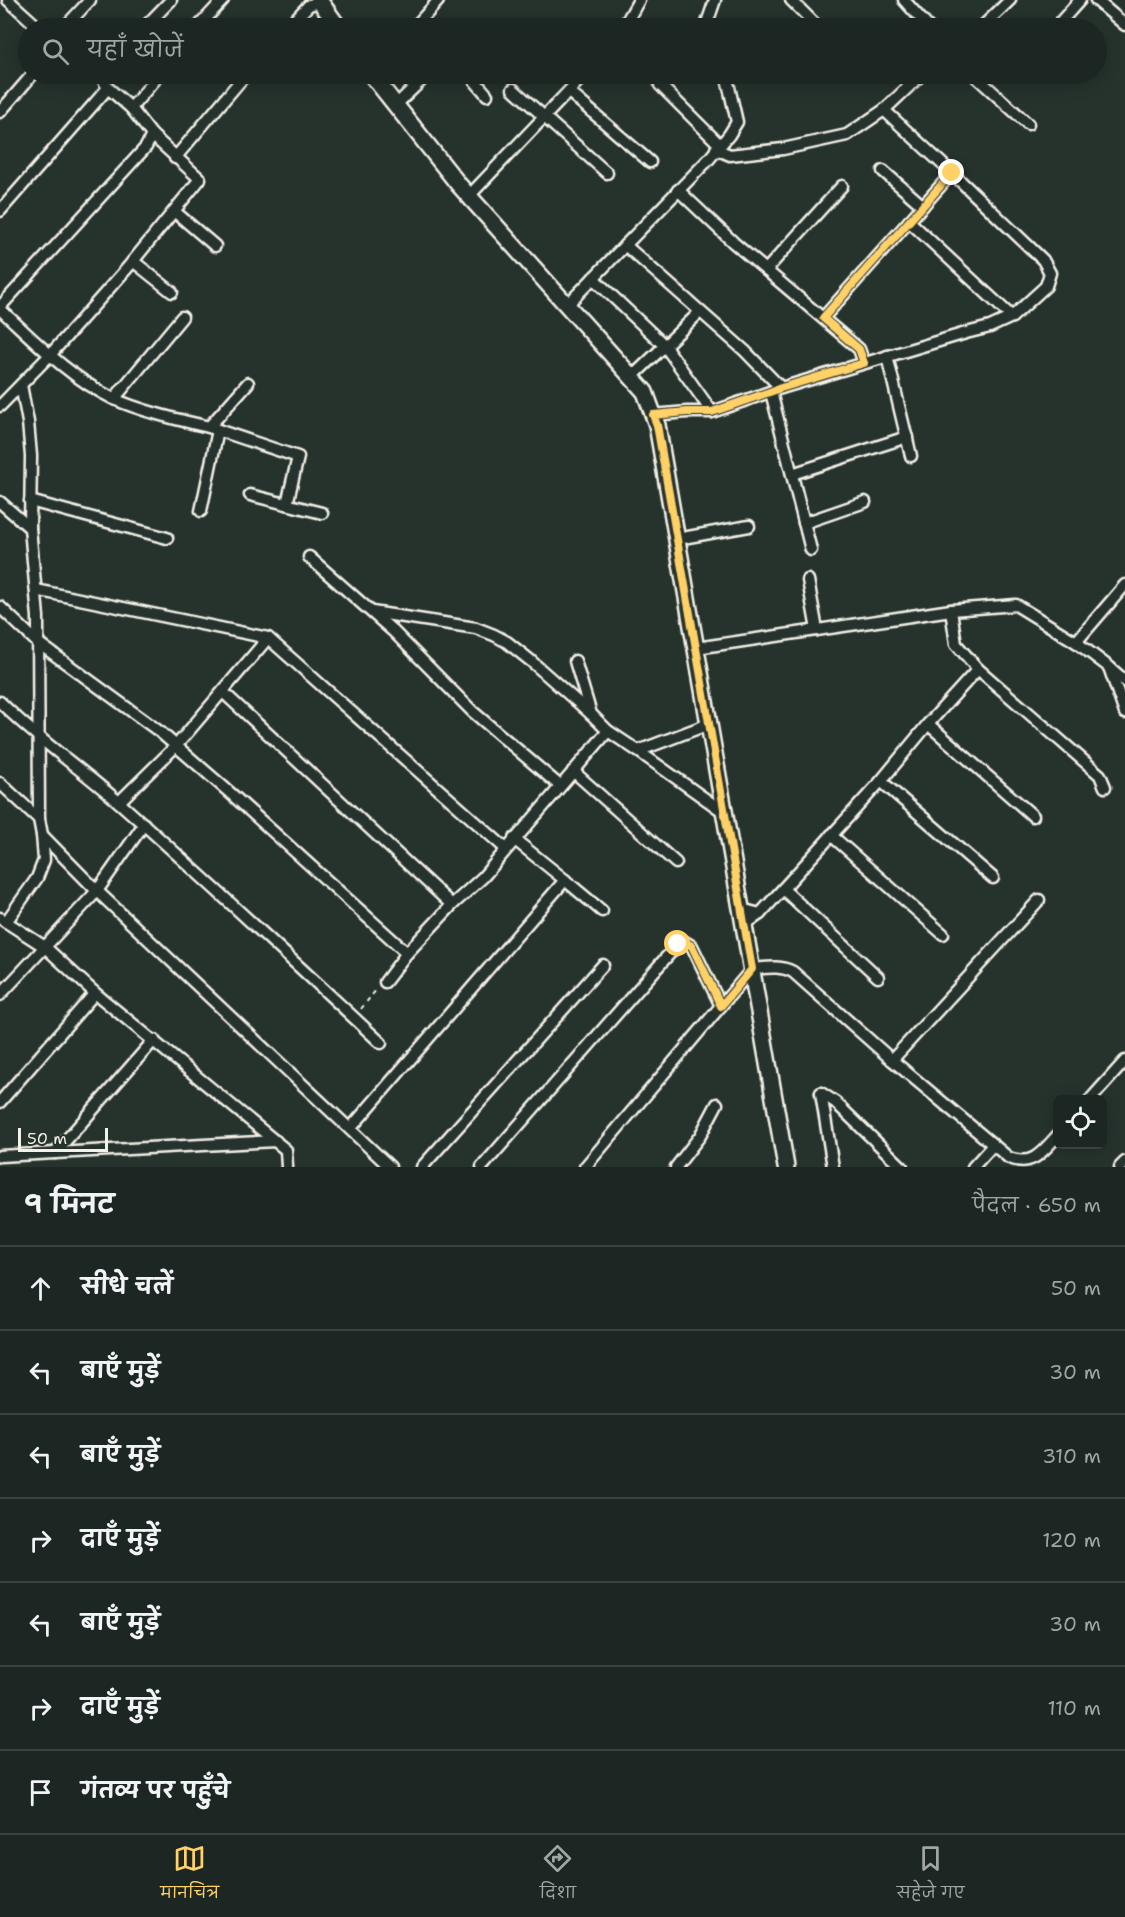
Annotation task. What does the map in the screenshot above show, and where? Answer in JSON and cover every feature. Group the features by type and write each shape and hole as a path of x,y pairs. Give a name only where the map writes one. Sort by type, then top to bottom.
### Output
{"street":[{"path":"8,0 28,18"},
{"path":"73,18 90,0"},
{"path":"154,18 171,0"},
{"path":"206,18 223,0"},
{"path":"629,18 639,0"},
{"path":"709,18 715,0"},
{"path":"791,0 809,18"},
{"path":"904,0 920,18"},
{"path":"991,18 1010,0"},
{"path":"1096,0 1125,25"},
{"path":"297,18 309,5 319,1 332,18"},
{"path":"423,18 438,1"},
{"path":"1063,18 1075,2"},
{"path":"0,112 24,84"},
{"path":"0,406 50,356 134,261 200,179 152,135 107,84"},
{"path":"130,108 151,84"},
{"path":"175,158 238,84"},
{"path":"379,84 469,196 645,392 657,425 786,1167"},
{"path":"396,105 418,84"},
{"path":"478,84 487,94"},
{"path":"469,196 576,84"},
{"path":"567,304 678,190 718,147 737,122 729,84"},
{"path":"660,85 718,147 730,155 783,149 847,135 884,110 911,84"},
{"path":"984,84 1028,124"},
{"path":"0,211 108,88"},
{"path":"513,89 546,116 607,173"},
{"path":"568,92 650,162"},
{"path":"653,415 712,412 864,363 990,327 1012,316 1046,286 1050,273 1043,260 884,110"},
{"path":"152,135 146,147 0,308 73,375 114,399 298,458 287,504"},
{"path":"883,171 923,206"},
{"path":"823,318 952,173"},
{"path":"766,270 842,186"},
{"path":"678,190 734,243 859,349 864,363"},
{"path":"174,211 215,246"},
{"path":"909,221 1012,316"},
{"path":"625,245 745,351 776,390 792,474 811,550"},
{"path":"134,261 172,292"},
{"path":"592,278 664,346 712,412"},
{"path":"632,378 700,312"},
{"path":"114,399 182,317"},
{"path":"887,356 911,456"},
{"path":"201,511 213,429 248,383"},
{"path":"21,385 31,456 30,528 38,617 39,819 44,860 37,879 3,920 45,947 95,993 276,1141 286,1150 287,1167"},
{"path":"792,474 907,437"},
{"path":"250,495 322,513"},
{"path":"30,501 167,538"},
{"path":"0,502 30,528"},
{"path":"804,523 865,502"},
{"path":"677,539 749,526"},
{"path":"309,557 393,631 472,711 560,786"},
{"path":"808,579 817,630"},
{"path":"1076,642 1125,585"},
{"path":"36,590 268,638 506,849"},
{"path":"696,648 951,610 1016,605 1076,642 1125,681"},
{"path":"0,607 37,642 176,746 407,953"},
{"path":"951,610 956,645 978,669 1100,775 1105,787"},
{"path":"368,611 476,628 494,634 531,661 608,730 725,813"},
{"path":"119,802 176,746 268,638"},
{"path":"574,661 591,714"},
{"path":"1109,667 1125,713"},
{"path":"744,925 760,914 783,890 881,781 927,724 978,669"},
{"path":"223,692 452,905"},
{"path":"0,702 144,824 381,1042"},
{"path":"638,751 709,724"},
{"path":"927,724 1033,816"},
{"path":"385,982 407,953 452,905 483,877 608,730"},
{"path":"573,771 676,863"},
{"path":"881,781 993,878"},
{"path":"0,783 39,819"},
{"path":"0,995 97,891 144,824"},
{"path":"42,835 97,891 390,1167"},
{"path":"831,835 943,934"},
{"path":"514,839 602,911"},
{"path":"350,1129 565,880"},
{"path":"783,890 878,977"},
{"path":"892,1060 1039,900"},
{"path":"741,909 760,914"},
{"path":"482,1167 678,944 685,942 692,946 721,1006"},
{"path":"422,1167 603,965"},
{"path":"585,1167 752,969 776,967 786,968 793,972 892,1060 1009,1158 1019,1162 1031,1160 1043,1152 1053,1141"},
{"path":"0,1102 95,993"},
{"path":"55,1153 154,1040"},
{"path":"1094,1095 1125,1061"},
{"path":"833,1167 821,1093 835,1102 902,1167"},
{"path":"676,1167 700,1136 717,1104"},
{"path":"0,1156 276,1141"},
{"path":"973,1167 993,1144"},
{"path":"1120,1167 1125,1162"}],"path":[{"path":"354,1017 385,982"}],"route":[{"path":"678,944 685,942 692,946 721,1006 752,969 657,425 653,415 712,412 864,363 859,349 823,318 952,173"}]}
